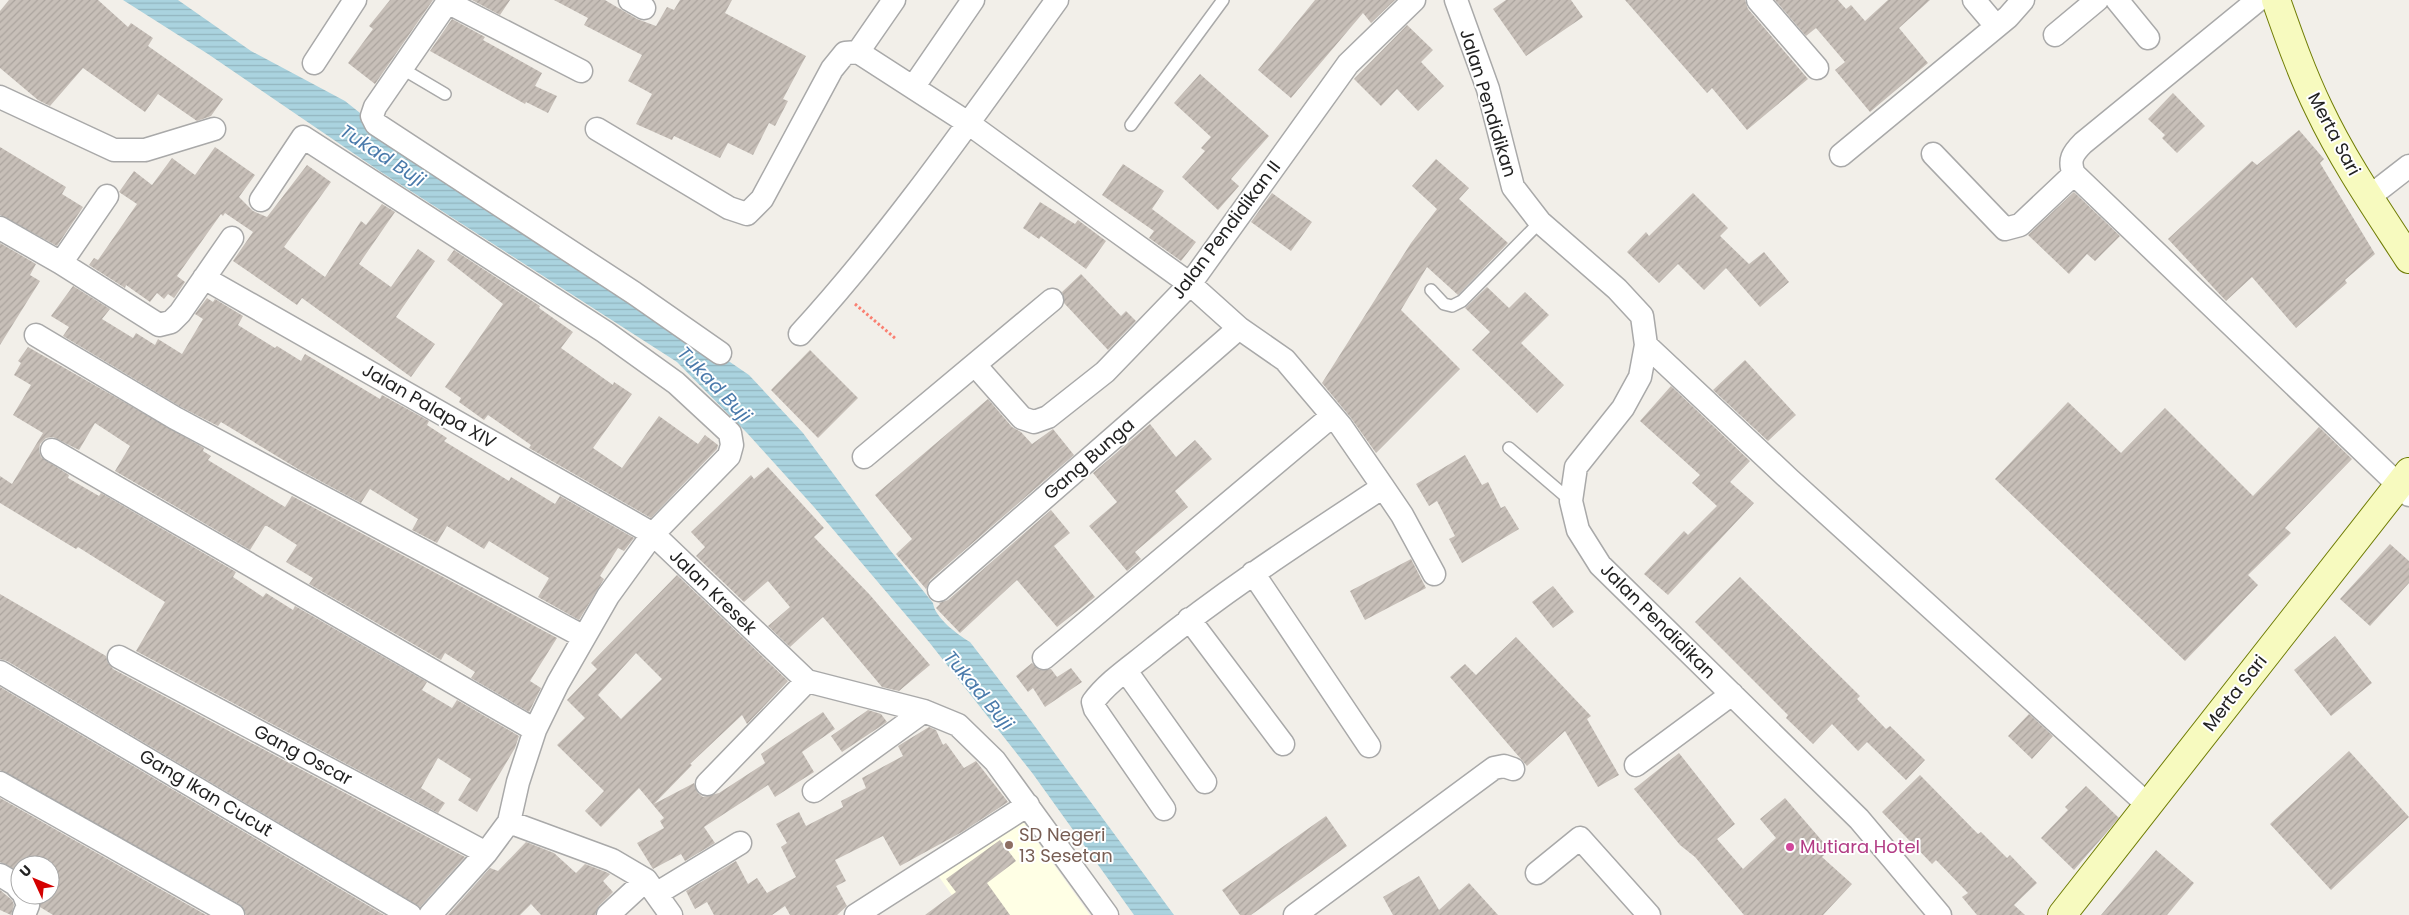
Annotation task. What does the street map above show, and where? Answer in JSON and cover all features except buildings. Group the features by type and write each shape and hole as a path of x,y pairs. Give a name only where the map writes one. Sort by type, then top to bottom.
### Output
{"street":[{"path":"314,63 354,0"},
{"path":"858,52 894,0"},
{"path":"914,86 973,0"},
{"path":"800,334 840,291 968,123 1057,0"},
{"name":"Jalan Pendidikan II","path":"975,365 1022,418 1034,422 1048,417 1105,372 1190,284 1348,64 1414,0"},
{"name":"Jalan Pendidikan","path":"1456,0 1488,89 1514,187 1540,222 1617,288 1642,316 1646,346 1640,377 1623,408 1576,467 1571,501 1578,530 1600,565 1859,819 1940,915"},
{"path":"1758,0 1817,68"},
{"path":"1974,0 1996,26"},
{"path":"1842,155 1996,26 2023,0"},
{"path":"2055,35 2097,0"},
{"path":"2117,0 2148,38"},
{"path":"2258,0 2083,143 2075,151 2071,159 2074,174 2406,484"},
{"name":"Merta Sari","path":"2276,0 2296,56 2320,111 2369,197 2409,260"},
{"path":"581,71 448,1 375,107 372,116 376,124 634,293 720,353"},
{"path":"597,129 729,208 747,214 762,199 832,69 845,53 858,52 914,86 968,123 1190,284 1239,328 1286,360 1332,416 1383,486 1402,515 1434,574"},
{"path":"0,97 114,150 145,150 214,129"},
{"path":"261,200 303,137 605,332 676,383 730,433 732,445 729,456 653,534"},
{"path":"1933,154 2005,229 2020,225 2074,174"},
{"path":"2369,197 2409,166"},
{"path":"60,263 108,196"},
{"path":"0,228 159,325 171,322 180,313 232,238"},
{"name":"Jalan Palapa XIV","path":"204,278 653,534"},
{"path":"864,457 1052,300"},
{"name":"Gang Bunga","path":"939,590 1239,328"},
{"path":"36,335 175,418 584,637"},
{"path":"1646,346 1788,479 2148,805"},
{"path":"1044,658 1332,416"},
{"path":"52,450 535,730"},
{"name":"Merta Sari","path":"2062,915 2406,484"},
{"path":"1164,809 1094,709 1093,702 1097,696 1189,619 1253,573 1383,486"},
{"name":"Jalan Kresek","path":"430,915 486,853 509,822 518,782 535,730 558,682 608,596 653,534 807,681 924,711 958,725 995,761 1107,915"},
{"path":"1253,573 1369,746"},
{"path":"1189,619 1283,744"},
{"name":"Gang Oscar","path":"119,657 486,853"},
{"path":"1126,671 1205,782"},
{"name":"Gang Ikan Cucut","path":"0,672 410,915"},
{"path":"708,784 807,681"},
{"path":"1636,765 1732,694"},
{"path":"814,791 924,711"},
{"path":"1295,915 1494,768 1504,766 1513,769"},
{"path":"0,783 234,915"},
{"path":"856,915 1028,805"},
{"path":"509,822 612,860 651,887 671,915"},
{"path":"1537,872 1580,838 1649,915"},
{"path":"608,915 651,887 740,843"}],"lane":[{"path":"1131,125 1223,0"},
{"path":"401,68 445,94"},
{"path":"1431,290 1444,304 1452,306 1462,301 1540,222"},
{"path":"1509,448 1571,501"}],"path":[{"path":"840,291 896,339"}],"shaded area":[{"name":"SD Negeri 13 Sesetan","path":"1019,816 1090,915 966,915 937,874"}],"water":[{"name":"Tukad Buji","path":"123,0 178,0 251,51 345,101 399,144 604,276 749,375 803,433 890,550 933,603 942,620 970,642 1031,721 1174,915 1134,915 1033,774 929,642 814,507 748,434 677,362 378,170 208,54"}],"place":[{"name":"SD Negeri 13 Sesetan","path":"1009,845"},
{"name":"Mutiara Hotel","path":"1790,847"}]}
